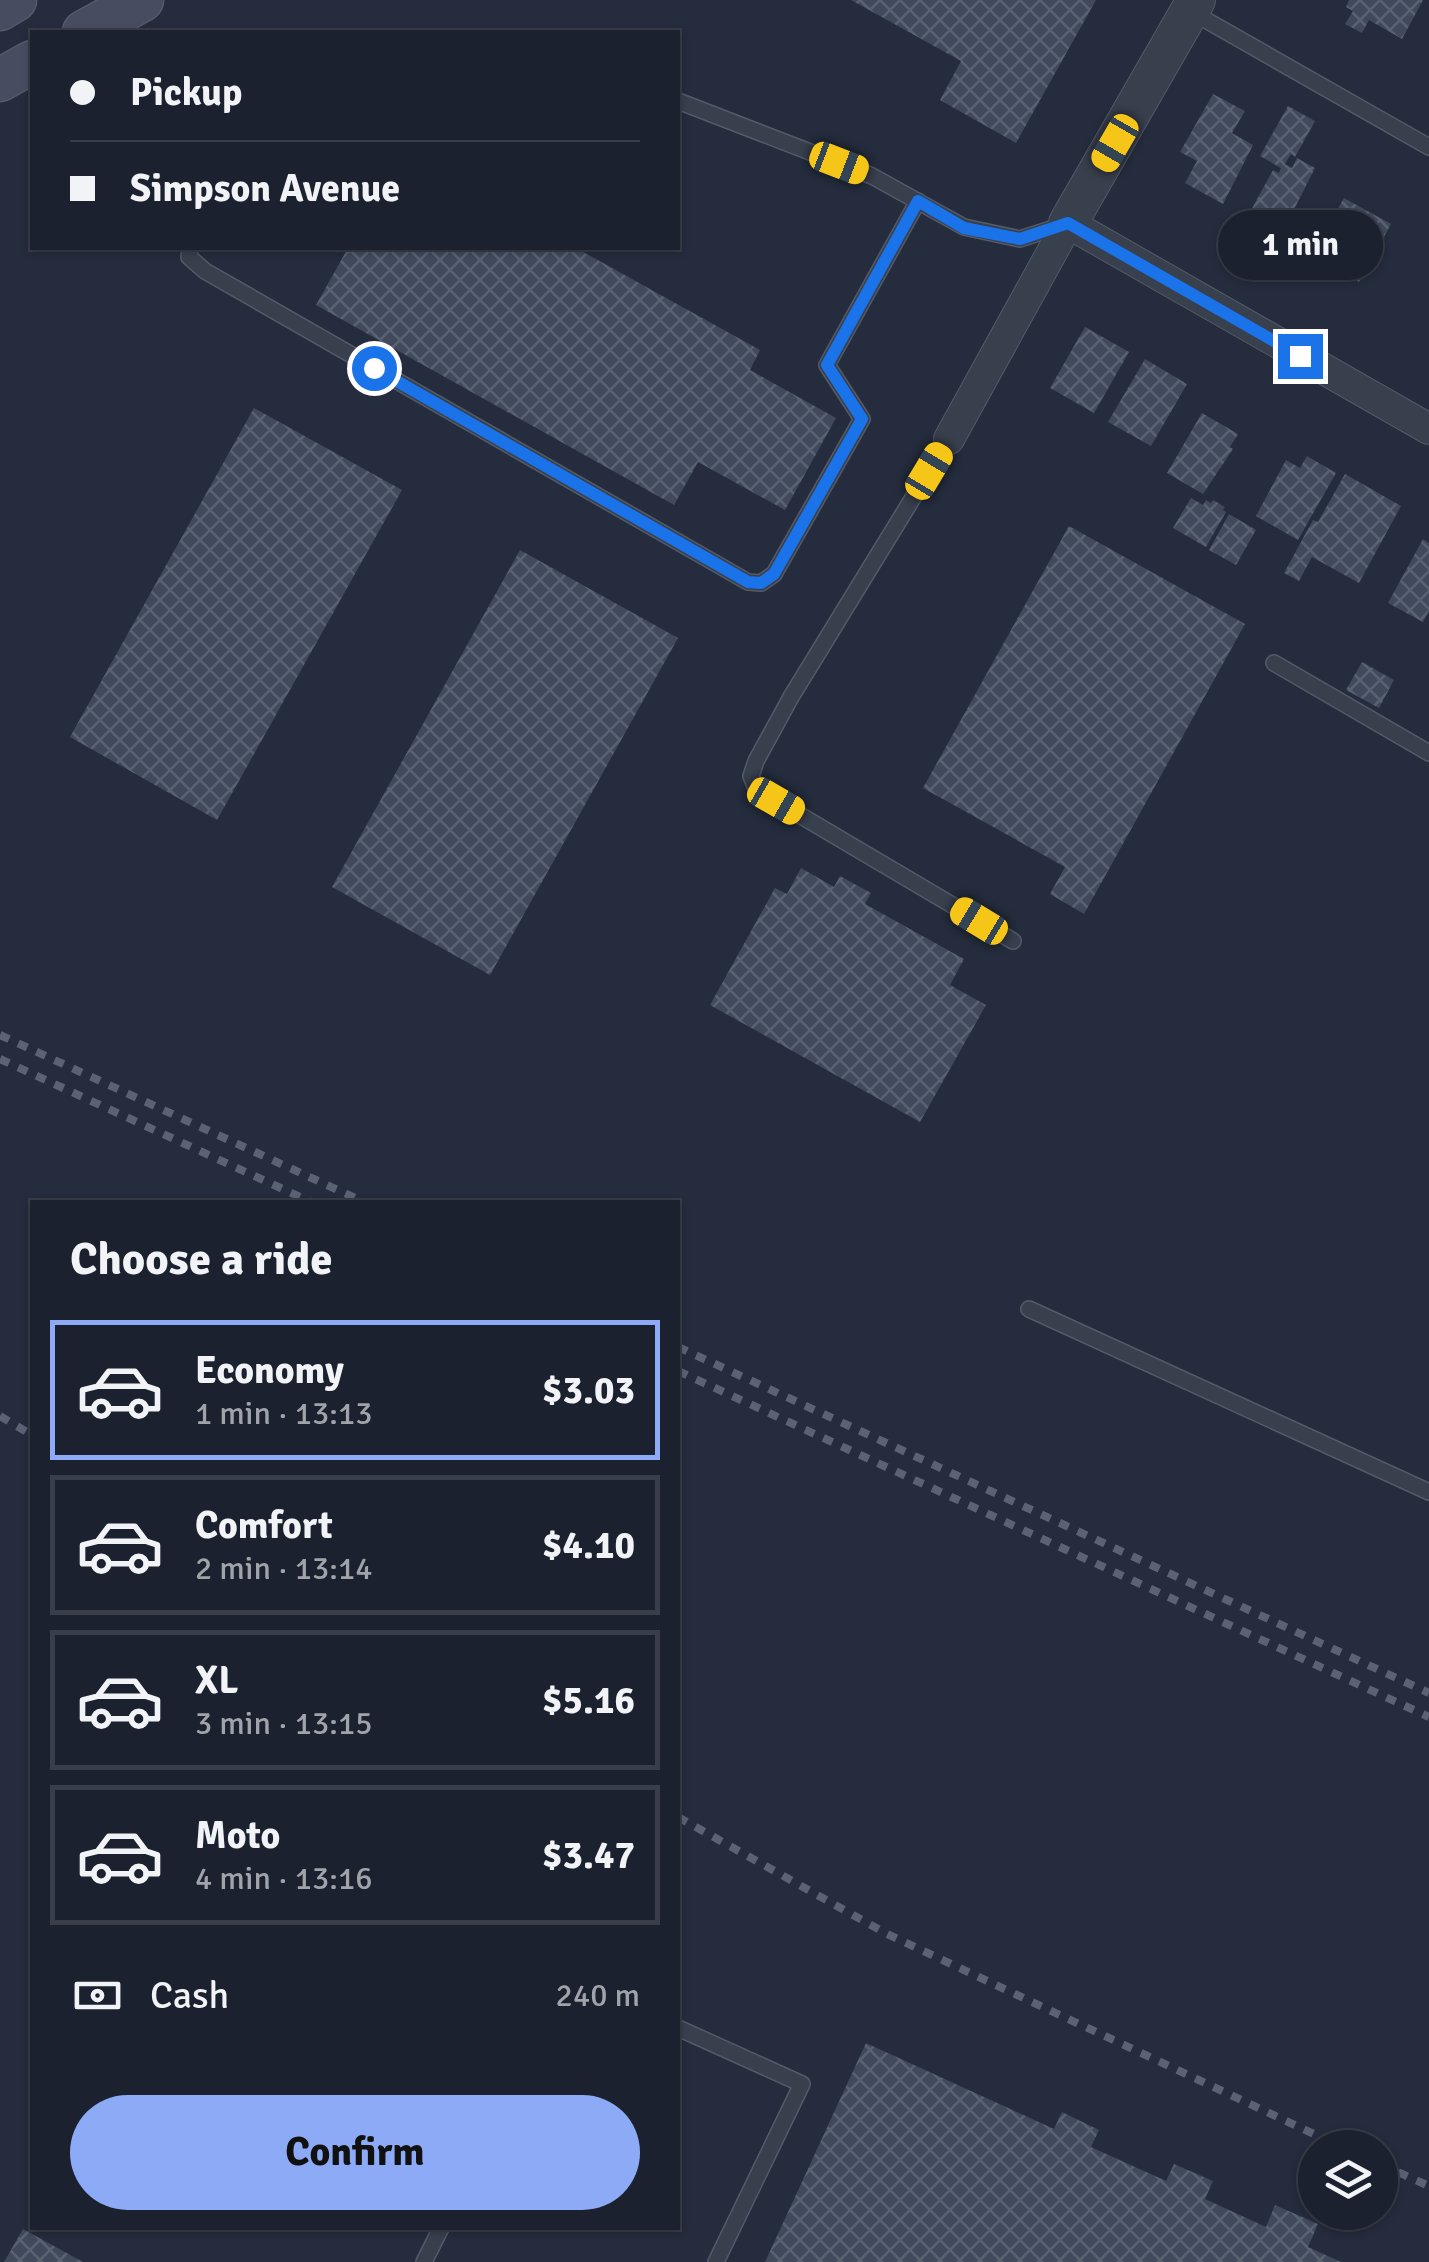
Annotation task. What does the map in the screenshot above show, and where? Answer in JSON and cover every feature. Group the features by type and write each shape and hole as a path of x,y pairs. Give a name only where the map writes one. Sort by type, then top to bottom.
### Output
{"main road":[{"path":"0,9 15,0"},
{"path":"88,30 142,0"},
{"path":"0,80 30,63"}],"street":[{"path":"948,439 1193,6"},
{"path":"1068,223 1429,429"}],"lane":[{"path":"1193,6 1429,147"},
{"path":"680,102 872,176 964,228 1020,239 1068,223"},
{"path":"190,250 189,257 205,272 748,582 761,583 774,574 862,419 827,365 918,201"},
{"path":"948,439 792,698 750,776 755,786 776,801 1013,942"},
{"path":"1274,663 1429,753"},
{"path":"1029,1309 1429,1492"},
{"path":"680,2029 802,2084 716,2262"},
{"path":"424,2262 440,2230"}],"building":[{"path":"851,0 1096,0 1016,143 940,100 961,61"},
{"path":"1349,0 1423,0 1402,39 1369,20 1362,33 1345,24 1353,11 1346,7"},
{"path":"1213,94 1245,111 1232,133 1253,145 1223,204 1185,183 1197,161 1180,152"},
{"path":"1288,106 1315,121 1295,157 1291,154 1285,164 1292,168 1297,158 1315,168 1282,233 1249,214 1273,170 1279,173 1281,168 1260,156"},
{"path":"1344,198 1391,224 1359,282 1342,272 1340,277 1309,260"},
{"path":"347,250 580,250 760,350 750,370 836,418 785,510 698,462 674,505 316,305"},
{"path":"1085,327 1129,352 1094,413 1050,388"},
{"path":"1145,359 1187,384 1151,446 1108,422"},
{"path":"254,408 402,490 217,820 70,737"},
{"path":"1202,413 1238,434 1230,447 1233,449 1203,494 1167,473"},
{"path":"1307,456 1336,473 1298,540 1256,516 1286,460 1300,468"},
{"path":"1345,474 1401,506 1359,583 1312,557 1299,581 1284,573 1313,520 1318,522"},
{"path":"1191,498 1203,505 1206,500 1213,500 1225,507 1226,512 1206,547 1173,528"},
{"path":"1229,514 1256,530 1236,565 1209,550"},
{"path":"1069,526 1245,624 1084,914 1050,894 1065,867 923,788"},
{"path":"1423,539 1429,543 1429,611 1423,622 1388,603"},
{"path":"520,550 678,638 490,975 332,887"},
{"path":"1362,662 1394,680 1379,708 1346,690"},
{"path":"801,868 834,887 840,876 871,893 865,904 964,959 950,985 986,1005 920,1122 710,1005 775,888 787,894"},
{"path":"866,2043 1054,2129 1062,2112 1099,2130 1091,2147 1166,2181 1174,2164 1213,2181 1205,2199 1266,2227 1275,2205 1298,2215 1298,2230 1315,2230 1308,2247 1341,2262 765,2262"},
{"path":"23,2229 83,2262 4,2262"}],"railway":[{"path":"0,1035 360,1200"},
{"path":"0,1059 307,1200"},
{"path":"680,1348 1429,1693"},
{"path":"680,1372 1429,1717"},
{"path":"0,1416 30,1434"},
{"path":"680,1818 887,1934 1306,2130"},
{"path":"1398,2172 1429,2186"}],"route":[{"path":"374,368 748,582 761,583 774,574 862,419 827,365 918,201 964,228 1020,239 1068,223 1300,356"}]}
